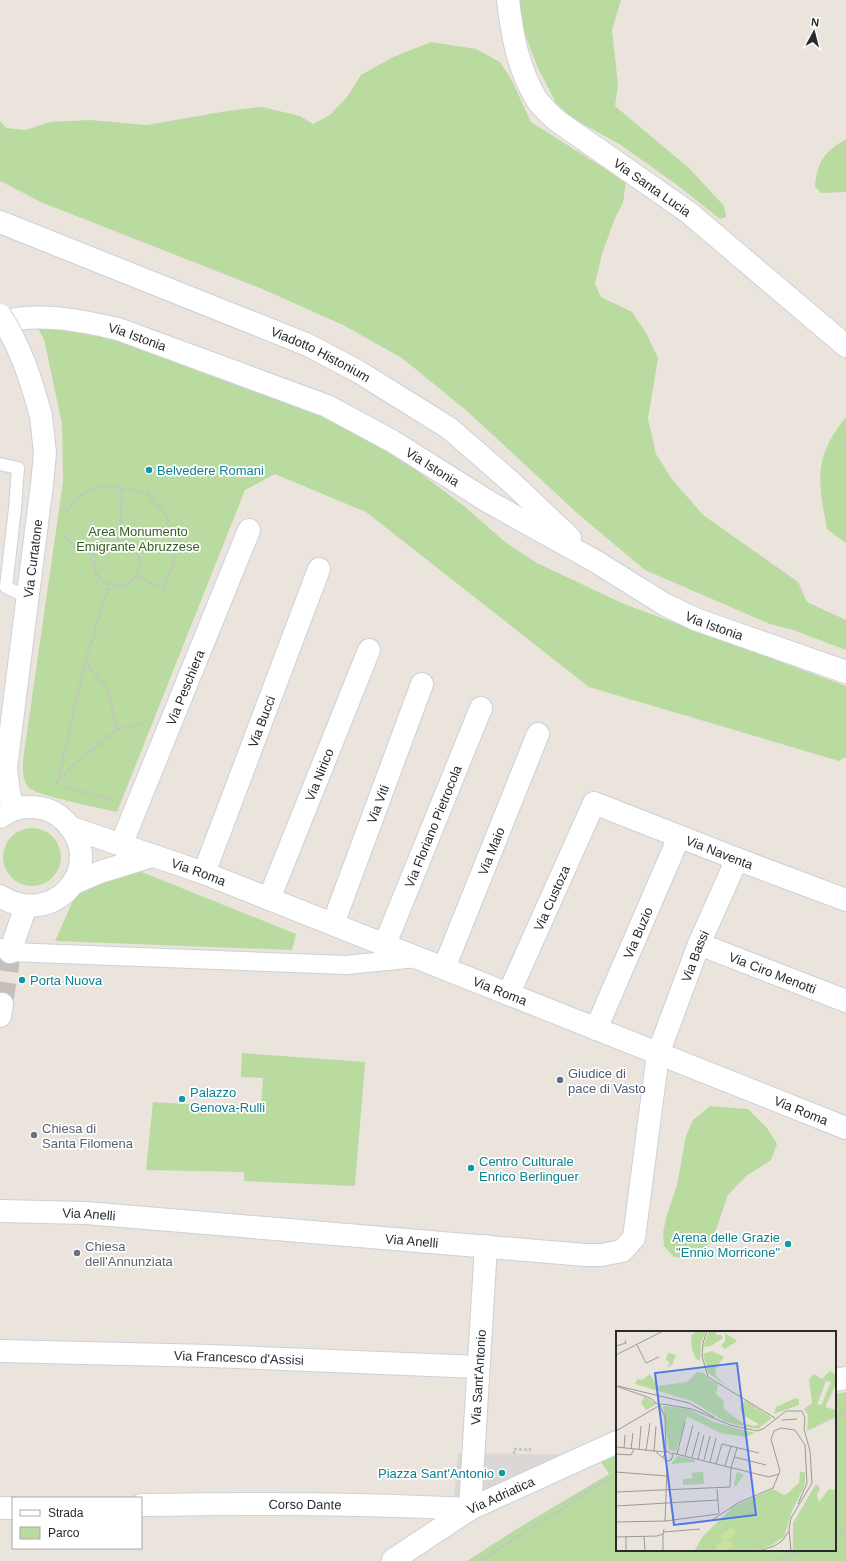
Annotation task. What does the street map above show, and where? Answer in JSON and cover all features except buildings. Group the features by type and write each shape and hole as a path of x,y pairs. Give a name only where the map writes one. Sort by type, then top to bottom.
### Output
{"street":[{"name":"Via Santa Lucia","path":"508,0 511,26 519,64 537,101 556,120 688,212 846,346"},
{"name":"Viadotto Histonium","path":"0,222 308,344 404,398 448,428 511,482 595,561"},
{"name":"Via Curtatone","path":"0,316 14,336 30,373 42,416 45,452 27,597 7,706 6,768 9,792 6,812"},
{"name":"Via Istonia","path":"0,322 14,319 45,318 85,322 118,329 327,406 392,441 489,502 595,561 639,590 695,619 846,672"},
{"name":"Via Peschiera","path":"121,845 249,530"},
{"name":"Via Bucci","path":"204,873 319,569"},
{"name":"Via Nirico","path":"269,899 369,650"},
{"name":"Via Viti","path":"333,924 422,684"},
{"name":"Via Floriano Pietrocola","path":"385,944 481,708"},
{"name":"Via Maio","path":"444,968 538,734"},
{"name":"Via Naventa","path":"594,803 846,900"},
{"name":"Via Custoza","path":"509,993 594,803"},
{"path":"0,896 11,903 26,906 44,905 60,897 72,884 79,871 81,856 78,841 72,828 61,816 46,809 30,806 6,812"},
{"name":"Via Roma","path":"72,828 204,873 846,1128"},
{"name":"Via Buzio","path":"596,1029 679,837"},
{"path":"72,884 100,872 152,856"},
{"name":"Via Bassi","path":"658,1054 699,944 737,859"},
{"path":"26,906 5,950 346,965 418,958"},
{"name":"Via Ciro Menotti","path":"699,944 846,1001"},
{"name":"Via Anelli","path":"0,1211 86,1213 601,1254 622,1251 634,1238 658,1054"},
{"name":"Via Sant'Antonio","path":"470,1509 486,1246"},
{"name":"Via Francesco d'Assisi","path":"0,1351 211,1356 478,1367"},
{"path":"836,1380 846,1378"},
{"name":"Via Adriatica","path":"393,1560 470,1509 616,1442"},
{"name":"Corso Dante","path":"142,1505 238,1503 358,1504 470,1509"},
{"path":"0,1508 12,1508"}],"lane":[{"path":"0,464 18,468 15,515 6,587 27,597"}],"path":[{"path":"66,512 83,493 103,486 122,488 146,494 165,514 174,536 174,562 164,589 137,576"},
{"path":"120,540 122,488"},
{"path":"61,530 67,541 83,552 95,554"},
{"path":"120,540 134,547 138,554 140,561 137,576 125,586 109,586 97,577 93,562 95,554 105,543 120,540"},
{"path":"57,784 85,662 109,586"},
{"path":"57,784 74,764 117,730 108,689 85,662"},
{"path":"51,782 136,808"},
{"path":"836,1415 846,1412"},
{"path":"514,1454 514,1449 530,1450 530,1446"},
{"path":"480,1561 616,1474"},
{"path":"836,1536 846,1532"},
{"path":"778,1561 801,1551"}],"green space":[{"path":"519,0 621,0 612,30 618,85 615,106 689,168 724,206 726,217 720,219 677,185 621,145 572,118 556,103 538,68 522,27"},
{"path":"431,42 476,49 500,62 512,81 531,122 626,182 623,203 615,218 602,254 595,284 601,297 632,312 646,333 658,358 648,419 656,454 671,478 703,515 798,582 807,602 846,620 846,650 793,630 770,624 645,570 577,513 467,411 402,358 343,325 260,288 43,203 0,181 0,121 6,128 25,130 51,122 90,120 147,125 227,111 262,107 300,116 313,124 330,115 347,97 361,75 391,58"},
{"path":"846,139 846,192 821,193 815,186 820,164 832,148"},
{"name":"Area Monumento Emigrante Abruzzese","path":"35,324 84,330 178,360 304,405 401,459 464,506 505,542 537,563 624,604 846,686 846,757 839,761 589,687 366,512 275,474 245,490 117,812 56,798 28,787 23,774 23,760 63,482 62,424 44,339"},
{"path":"846,417 846,543 827,529 820,483 823,458 828,445"},
{"path":"26,828 38,828 48,832 57,841 61,851 61,863 53,878 38,886 26,886 16,882 7,873 3,863 3,851 7,841 16,832"},
{"path":"132,868 296,934 292,950 55,941 76,894"},
{"path":"242,1053 365,1062 355,1186 244,1181 244,1172 146,1170 153,1102 261,1109 263,1078 241,1077"},
{"path":"710,1106 748,1109 767,1128 777,1144 771,1160 746,1176 728,1195 712,1241 691,1259 674,1257 664,1246 663,1233 666,1218 677,1185 686,1136 693,1120"},
{"path":"846,1392 846,1561 467,1561 515,1530 609,1474 597,1456 616,1449 616,1551 836,1551 836,1394"}],"shaded area":[{"name":"Piazza Sant'Antonio","path":"458,1453 585,1455 452,1521"}],"tunnel":[{"path":"2,1004 10,952"}],"place":[{"name":"Belvedere Romani","path":"149,470"},
{"name":"Porta Nuova","path":"22,980"},
{"name":"Giudice di pace di Vasto","path":"560,1080"},
{"name":"Palazzo Genova-Rulli","path":"182,1099"},
{"name":"Chiesa di Santa Filomena","path":"34,1135"},
{"name":"Centro Culturale Enrico Berlinguer","path":"471,1168"},
{"name":"Arena delle Grazie \"Ennio Morricone\"","path":"788,1244"},
{"name":"Chiesa dell'Annunziata","path":"77,1253"},
{"name":"Piazza Sant'Antonio","path":"502,1473"}]}
